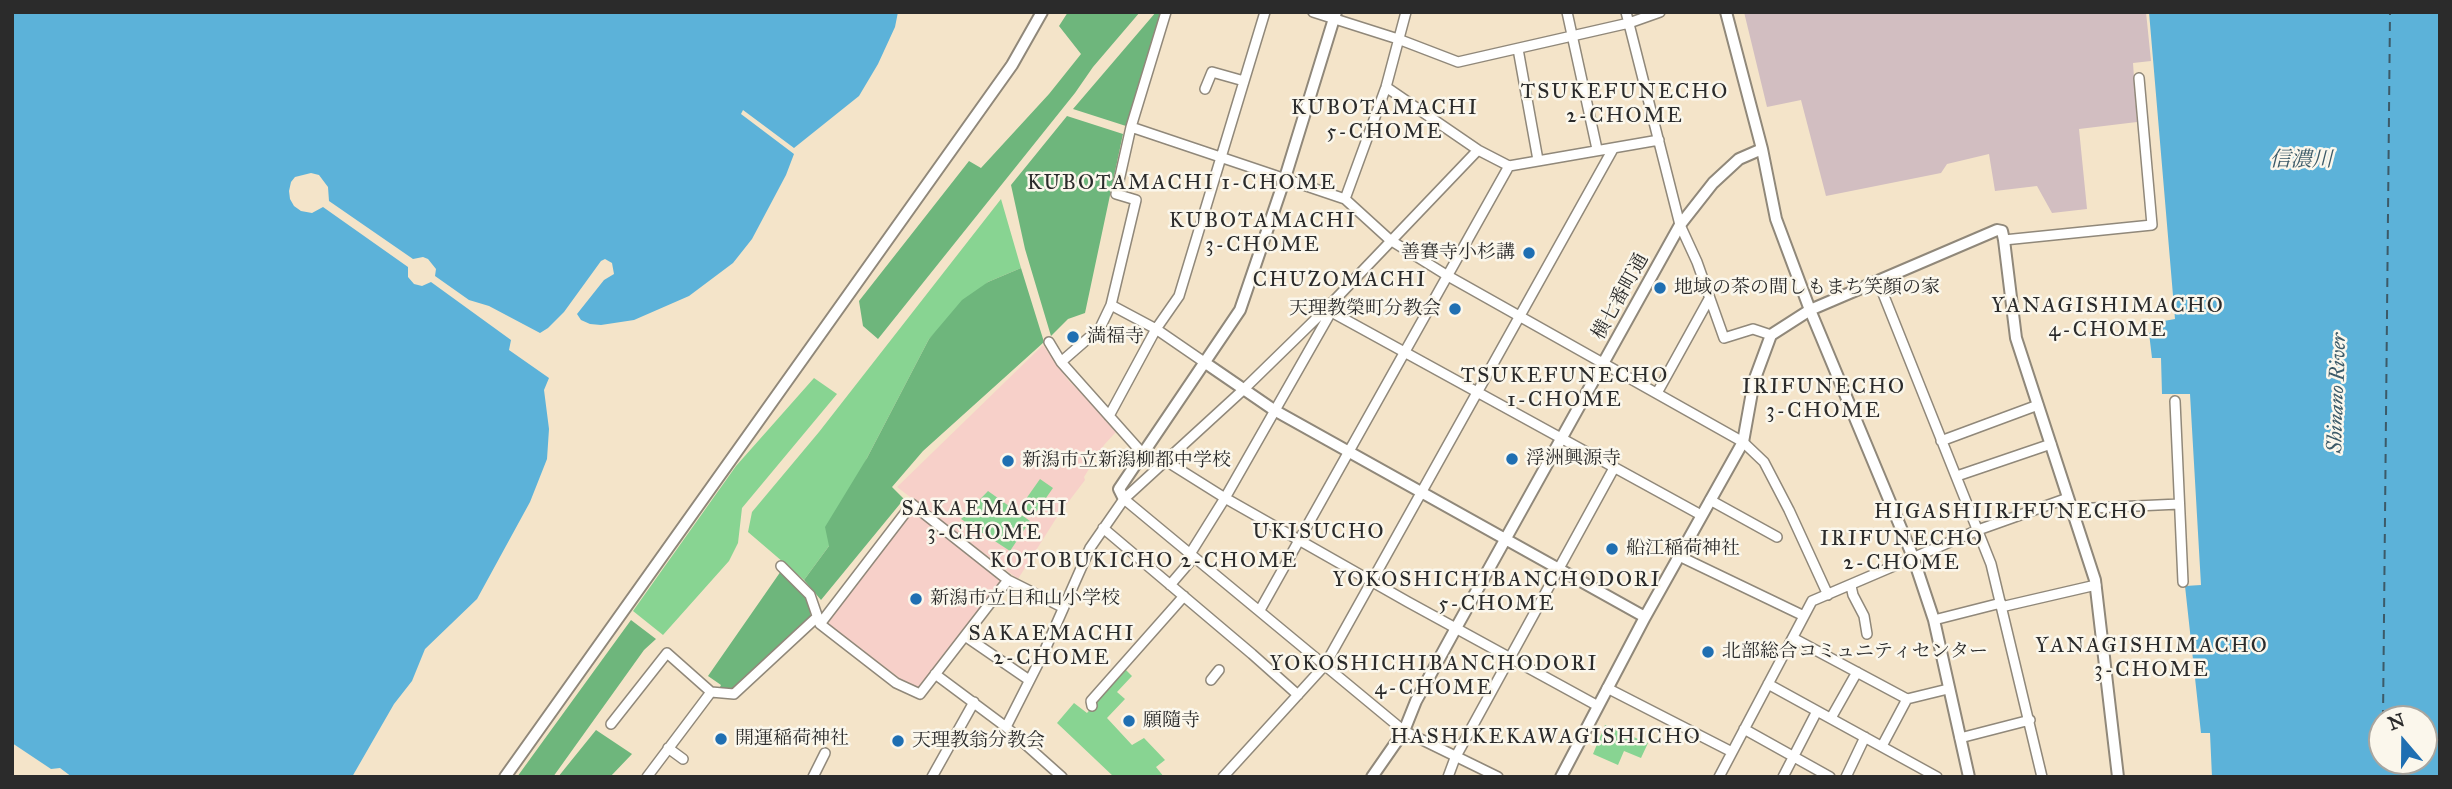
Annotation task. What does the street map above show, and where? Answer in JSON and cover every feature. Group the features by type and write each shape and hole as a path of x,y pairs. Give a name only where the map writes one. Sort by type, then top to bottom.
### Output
{"street":[{"path":"505,777 1012,65 1042,12"},
{"path":"1061,362 1100,328 1111,305 1136,200 1116,194 1131,127 1166,12"},
{"path":"1109,416 1156,330 1179,296 1265,12"},
{"path":"1313,12 1335,16 1458,62 1629,23 1660,12"},
{"path":"1345,199 1386,87 1406,12"},
{"path":"1567,12 1597,149"},
{"path":"1626,12 1680,225 1697,262 1724,338 1754,329 1771,335"},
{"path":"1726,12 1762,149 1776,219 1810,310 1913,557 1934,621 1969,777"},
{"path":"1335,16 1240,310 1119,489 1124,499 1404,731 1498,777"},
{"path":"1518,49 1538,160"},
{"path":"1205,89 1212,72 1244,81"},
{"path":"2004,240 2152,225 2139,78"},
{"path":"1386,87 1478,150 1509,166 1659,140"},
{"path":"1131,127 1221,155 1345,199 1390,240 1448,276 1743,442 1764,463 1828,595"},
{"path":"1223,777 1325,665 1614,149"},
{"name":"横七番町通","path":"1372,777 1404,731 1416,701 1680,225 1713,183 1739,159 1762,149"},
{"path":"1006,727 1090,548 1124,499 1329,310 1390,240 1478,150"},
{"path":"1260,610 1509,166"},
{"path":"1561,777 1644,617 1743,442 1754,381 1771,335 1810,310 1997,230 2002,231 2004,240 2016,338 2096,585 2118,777"},
{"path":"1878,281 1990,564 2042,777"},
{"path":"1657,393 1709,299"},
{"path":"1111,305 1156,330 1274,410 1644,617"},
{"path":"1329,310 1702,515"},
{"path":"1170,585 1192,555 1225,498 1329,310"},
{"path":"1049,342 1061,362 1143,454"},
{"path":"2175,401 2183,582"},
{"path":"1941,441 2038,405"},
{"path":"1957,477 2051,444"},
{"path":"1166,461 1299,540 1598,706"},
{"path":"1448,777 1455,758 1614,468"},
{"path":"1723,776 1732,752 1812,601 1978,530 2068,498"},
{"path":"1710,500 1777,537"},
{"path":"611,724 667,653 711,692 734,694 818,621 912,504 1008,580 1062,607"},
{"path":"2072,509 2179,504"},
{"path":"1103,528 1298,695"},
{"path":"1679,556 1804,616"},
{"path":"781,566 810,595 818,621 897,683 920,694 1008,580"},
{"path":"1934,621 2096,585"},
{"path":"1851,586 1864,616 1867,634"},
{"path":"1092,706 1091,701 1184,596"},
{"path":"965,636 1029,680"},
{"path":"1793,638 1907,699 1948,689"},
{"path":"1211,680 1219,670"},
{"path":"1830,718 1857,672"},
{"path":"935,674 1006,727 1062,777"},
{"path":"1768,684 1937,777"},
{"path":"1607,688 1732,752"},
{"path":"647,777 711,692"},
{"path":"1882,747 1907,699"},
{"path":"932,777 974,702"},
{"path":"1783,777 1817,710"},
{"path":"1960,738 2029,720"},
{"path":"1744,729 1830,777"},
{"path":"1846,777 1865,737"},
{"path":"668,748 683,759"},
{"path":"813,777 825,752"},
{"path":"1044,777 1052,768"}],"shaded area":[{"path":"1744,12 2146,12 2151,61 2133,63 2137,122 2079,129 2087,209 2052,213 2037,186 1995,191 1989,154 1947,164 1941,173 1826,196 1801,100 1767,107"},
{"name":"新潟市立新潟柳都中学校","path":"1043,345 1068,380 1113,424 1110,426 1116,432 1104,445 1084,477 1085,480 1057,517 1018,579 897,487"},
{"name":"新潟市立日和山小学校","path":"912,510 1003,580 921,688 914,689 830,625 828,618"}],"green space":[{"path":"1068,12 1140,12 1093,67 878,339 863,326 859,301 969,161 981,168 1049,94 1081,54 1059,26"},
{"path":"1156,12 1161,12 1126,126 1073,109"},
{"path":"1067,116 1123,134 1085,313 1068,319 1051,336 1025,249 1011,185"},
{"path":"1001,199 1021,268 988,282 929,339 867,458 829,546 804,580 748,532 752,512 819,432"},
{"path":"1021,268 1044,342 923,451 892,487 904,499 821,600 804,580 829,546 825,527 867,458 929,339 962,300 988,282"},
{"path":"814,378 837,394 742,508 738,543 729,561 663,635 633,611 736,466"},
{"path":"1040,479 1053,488 1034,515 1021,506"},
{"path":"988,491 1030,521 1010,551 961,519"},
{"path":"781,571 807,596 811,616 734,689 719,689 721,685 708,676"},
{"path":"631,620 656,639 644,650 553,777 517,777"},
{"path":"1125,669 1132,676 1117,692 1125,699 1107,718 1132,745 1144,738 1165,760 1156,767 1164,777 1114,777 1057,723 1074,703 1087,713"},
{"path":"1605,725 1648,743 1641,758 1624,751 1618,765 1593,754"},
{"path":"596,730 632,754 610,777 558,777"}],"water":[{"path":"12,12 898,12 895,27 878,64 859,96 794,148 743,110 741,114 794,154 786,175 752,239 733,263 689,296 634,320 590,324 581,320 577,314 604,280 614,274 612,263 605,259 564,312 540,333 489,306 469,300 435,276 436,269 428,259 413,259 329,201 328,187 319,175 311,173 295,177 289,191 294,206 301,211 312,213 323,207 408,267 408,277 414,284 422,286 431,282 511,340 509,350 549,378 544,390 549,429 547,459 530,502 477,599 425,649 412,681 394,704 352,777 72,777 60,768 51,769 12,743"},
{"name":"信濃川","path":"2149,12 2440,12 2440,777 2212,777 2210,733 2201,733 2185,586 2201,585 2190,394 2162,394 2161,358 2152,358 2149,333 2153,332 2153,323 2175,319"}],"ferry route":[{"path":"2383,705 2390,12"}],"place":[{"name":"善賽寺小杉講","path":"1529,253"},
{"name":"地域の茶の間しもまち笑顔の家","path":"1660,288"},
{"name":"天理教榮町分教会","path":"1455,309"},
{"name":"満福寺","path":"1073,337"},
{"name":"浮洲興源寺","path":"1512,459"},
{"name":"新潟市立新潟柳都中学校","path":"1008,461"},
{"name":"船江稲荷神社","path":"1612,549"},
{"name":"新潟市立日和山小学校","path":"916,599"},
{"name":"北部総合コミュニティセンター","path":"1708,652"},
{"name":"願隨寺","path":"1129,721"},
{"name":"開運稲荷神社","path":"721,739"},
{"name":"天理教翁分教会","path":"898,741"}],"district":[{"name":"TSUKEFUNECHO 2-CHOME","path":"1625,105"},
{"name":"KUBOTAMACHI 5-CHOME","path":"1385,121"},
{"name":"KUBOTAMACHI 1-CHOME","path":"1182,184"},
{"name":"KUBOTAMACHI 3-CHOME","path":"1263,234"},
{"name":"CHUZOMACHI","path":"1340,281"},
{"name":"YANAGISHIMACHO 4-CHOME","path":"2108,319"},
{"name":"TSUKEFUNECHO 1-CHOME","path":"1565,389"},
{"name":"IRIFUNECHO 3-CHOME","path":"1824,400"},
{"name":"HIGASHIIRIFUNECHO","path":"2011,513"},
{"name":"SAKAEMACHI 3-CHOME","path":"985,522"},
{"name":"UKISUCHO","path":"1319,533"},
{"name":"IRIFUNECHO 2-CHOME","path":"1902,552"},
{"name":"KOTOBUKICHO 2-CHOME","path":"1144,562"},
{"name":"YOKOSHICHIBANCHODORI 5-CHOME","path":"1497,593"},
{"name":"SAKAEMACHI 2-CHOME","path":"1052,647"},
{"name":"YANAGISHIMACHO 3-CHOME","path":"2152,659"},
{"name":"YOKOSHICHIBANCHODORI 4-CHOME","path":"1434,677"},
{"name":"HASHIKEKAWAGISHICHO","path":"1546,738"}],"water label":[{"name":"Shinano River","path":"2338,393"}]}
